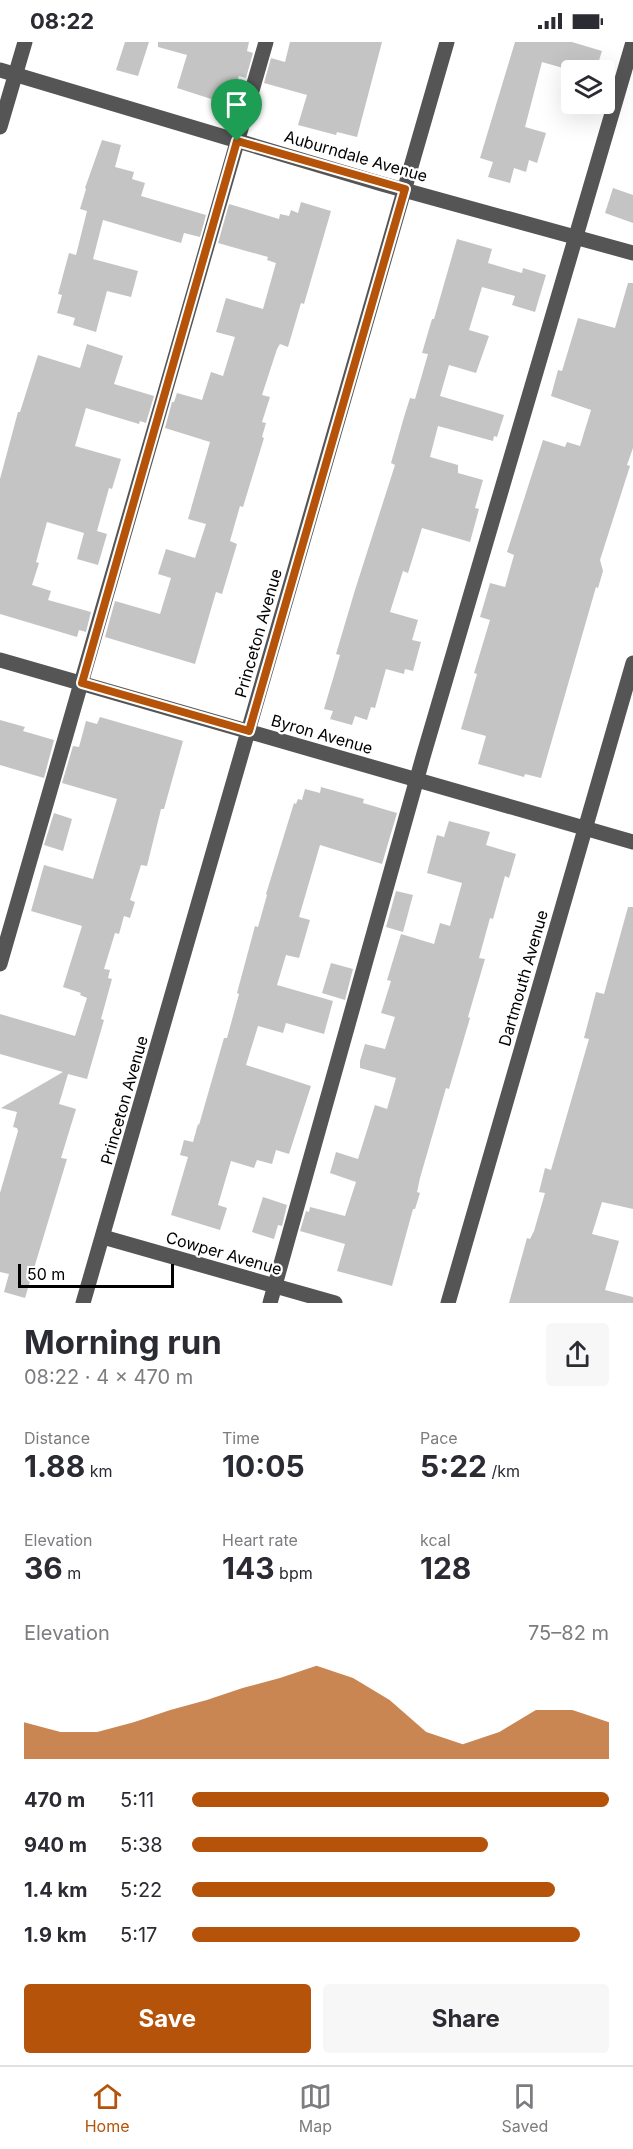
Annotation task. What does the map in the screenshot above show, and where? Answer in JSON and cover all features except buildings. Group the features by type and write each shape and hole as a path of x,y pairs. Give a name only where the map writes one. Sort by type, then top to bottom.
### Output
{"street":[{"path":"0,127 24,42"},
{"path":"0,964 266,42"},
{"name":"Princeton Avenue","path":"83,1303 447,42"},
{"path":"270,1303 417,780 633,42"},
{"name":"Auburndale Avenue","path":"0,70 237,141 633,253"},
{"name":"Byron Avenue","path":"0,660 633,842"},
{"name":"Dartmouth Avenue","path":"448,1303 633,663"},
{"name":"Cowper Avenue","path":"103,1237 335,1303"}],"route":[{"path":"237,141 405,189 249,731 82,683 237,141"}]}
